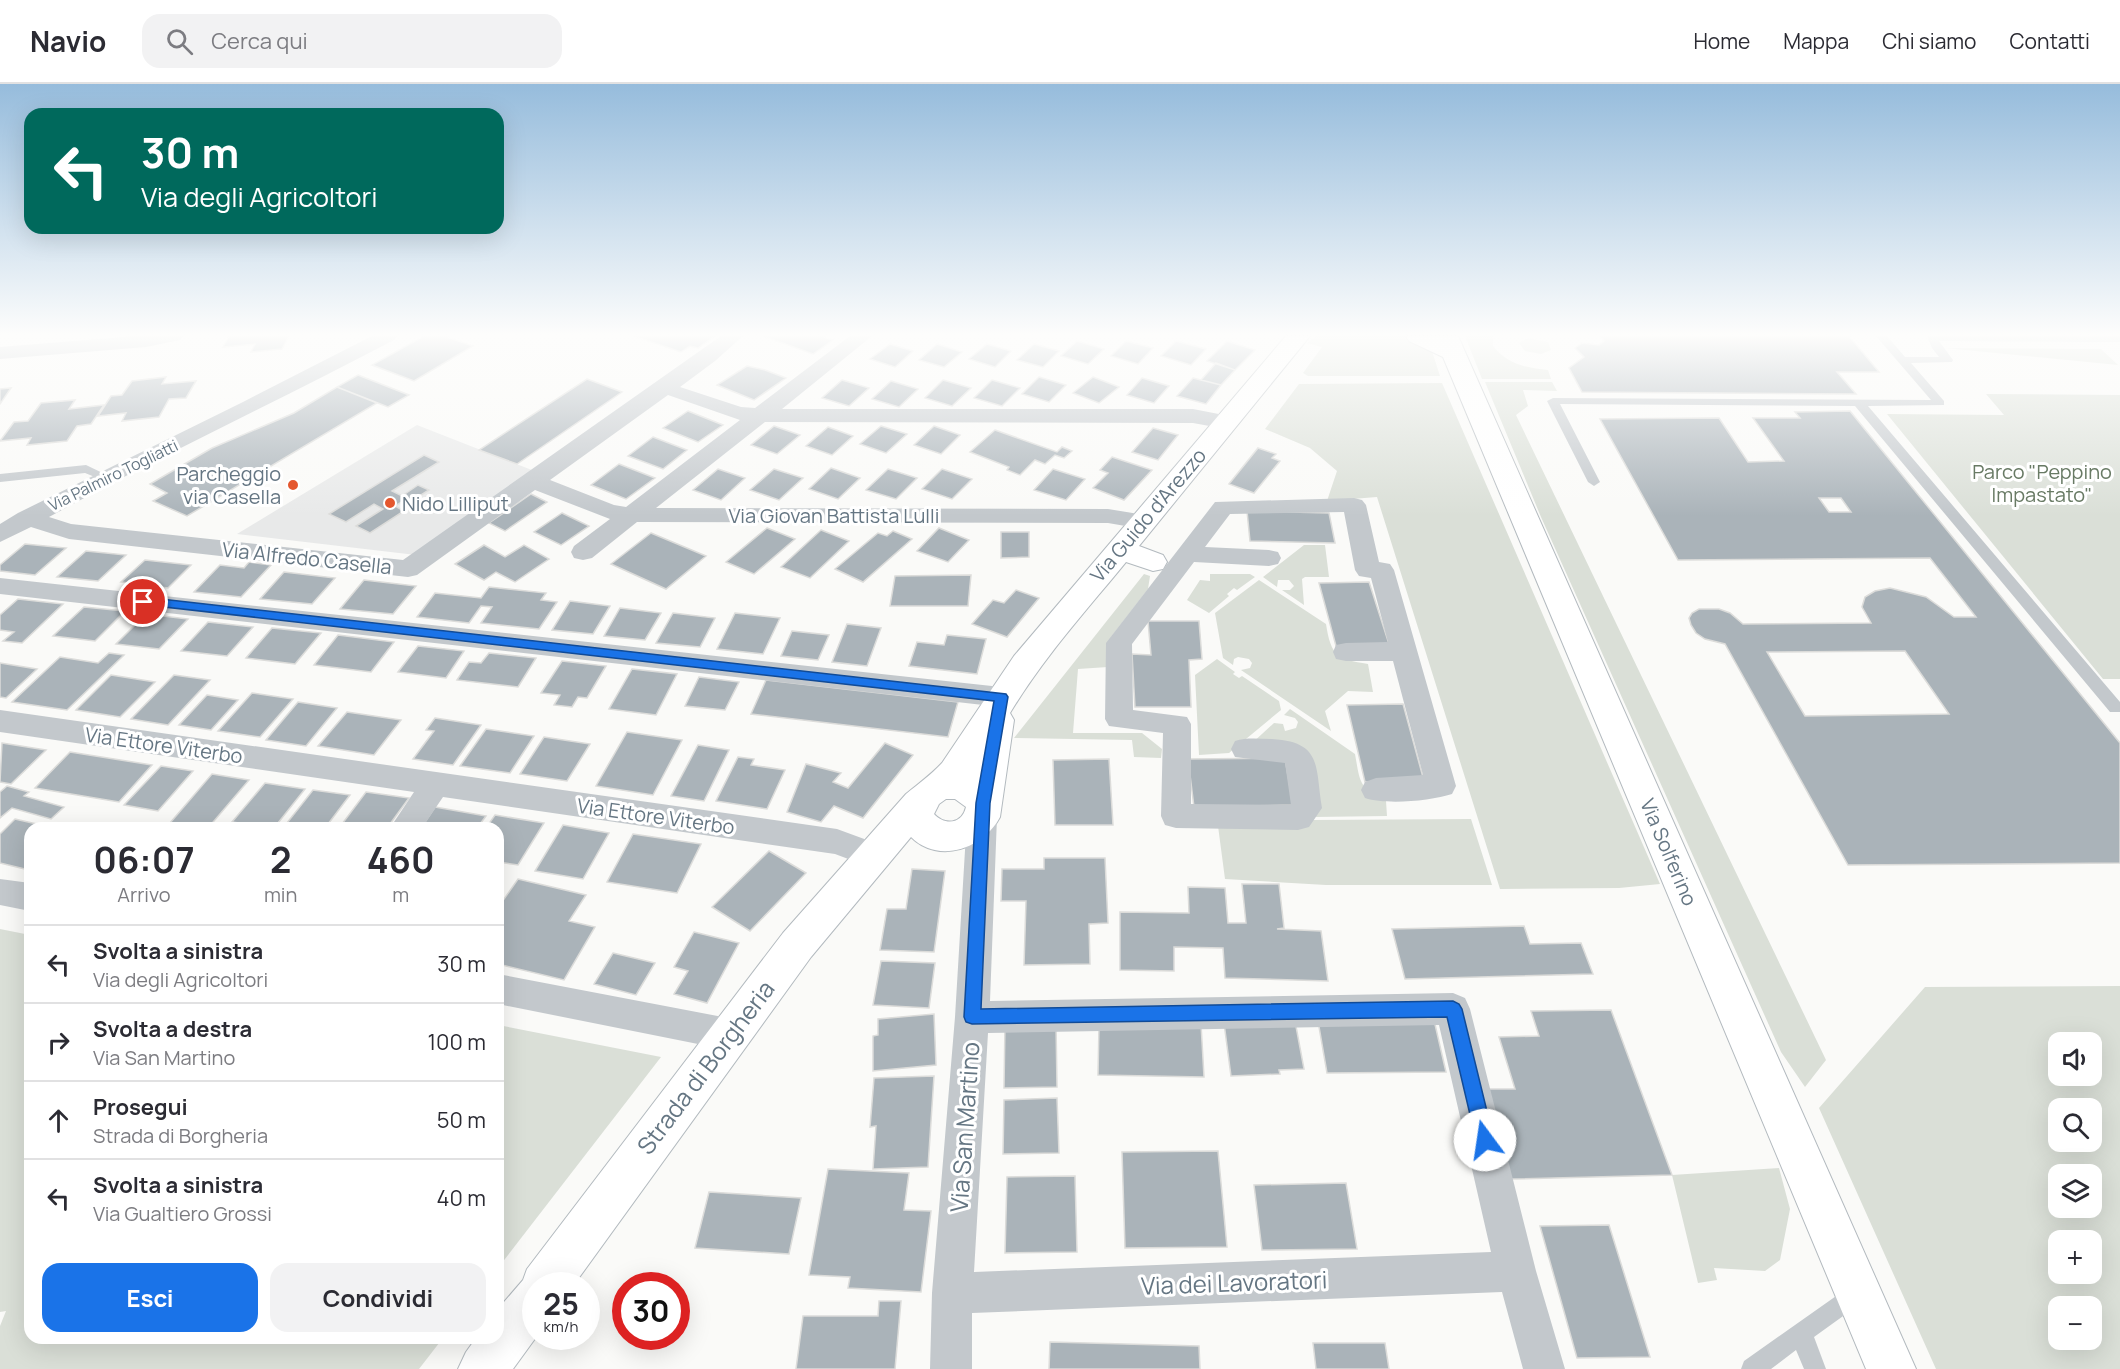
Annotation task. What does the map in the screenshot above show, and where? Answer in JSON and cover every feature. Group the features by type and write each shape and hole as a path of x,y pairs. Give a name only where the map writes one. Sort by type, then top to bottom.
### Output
{"street":[{"name":"Via Palmiro Togliatti","path":"0,534 105,477 272,396"},
{"name":"Via Alfredo Casella","path":"26,518 69,531 408,569 653,396"},
{"path":"688,396 738,413 759,415 1193,416 1226,422"},
{"path":"583,552 784,396"},
{"name":"Via Guido d'Arezzo","path":"1001,697 1119,549 1248,396"},
{"name":"Via Solferino","path":"1472,396 1891,1369"},
{"name":"Via Giovan Battista Lulli","path":"532,481 610,512 632,514 1108,516 1143,521"},
{"path":"1245,749 1289,751 1299,757 1307,808 1298,819 1176,816 1177,724 1119,719 1119,643 1172,562 1223,507 1354,505 1368,570 1382,570 1441,786 1376,790"},
{"path":"1119,549 1172,562 1269,558"},
{"path":"0,586 1001,697 983,810"},
{"path":"1346,652 1404,651"},
{"name":"Strada di Borgheria","path":"554,1272 728,1034 797,945 930,795 958,770 1001,697"},
{"name":"Via Ettore Viterbo","path":"0,721 837,842 875,856"},
{"path":"409,822 436,784"},
{"path":"945,838 928,832 920,824 916,814 930,795 968,788 977,794 983,810"},
{"name":"Strada di Borgheria","path":"875,856 919,840 964,835 975,827 983,810"},
{"name":"Via San Martino","path":"951,1369 952,1293 972,1017 983,810"},
{"name":"Via San Martino","path":"945,838 965,853 979,885"},
{"path":"0,891 24,896"},
{"path":"504,990 728,1034"},
{"path":"972,1017 1453,1009 1516,1271 1544,1369"},
{"name":"Via dei Lavoratori","path":"952,1293 1516,1271"},
{"path":"504,1341 522,1317"},
{"path":"483,1369 502,1344"}],"lane":[{"path":"1594,482 1553,401 1940,403 1934,396"},
{"path":"1859,403 2115,708 2120,707"},
{"path":"0,478 86,469 105,477"},
{"path":"1752,1369 1858,1292"},
{"path":"1801,1333 1815,1369"}],"shaded area":[{"name":"Nido Lilliput","path":"417,425 537,472 416,555 237,534"}],"green space":[{"path":"1290,396 1448,396 1660,884 1619,888 1500,889 1377,497 1327,501 1337,471 1310,448 1265,429"},
{"path":"1491,396 1525,396 1528,406 1516,415 1826,1060 1805,1087 1781,1052 1541,517"},
{"name":"Parco \"Peppino Impastato\"","path":"1988,396 2120,396 2120,679 2103,679 1887,414 2004,415"},
{"path":"1304,545 1325,545 1329,577 1302,579 1304,605 1282,590 1290,590 1294,586 1289,580 1278,580 1277,587 1263,577"},
{"path":"1144,574 1150,576 1148,589 1111,637 1108,667 1078,669 1073,733 1142,733 1162,749 1161,758 1134,757 1132,740 1014,738"},
{"path":"1210,574 1250,574 1255,577 1237,590 1234,588 1227,594 1229,596 1209,613 1187,600 1200,580 1210,581"},
{"path":"1259,580 1326,624 1330,643 1342,658 1368,664 1373,692 1348,691 1325,711 1331,731 1241,670 1250,668 1252,663 1249,659 1238,657 1234,659 1233,665 1223,658 1215,613"},
{"path":"1217,659 1235,672 1233,674 1239,678 1242,676 1279,701 1281,710 1229,753 1199,755 1195,675"},
{"path":"1290,709 1355,754 1362,784 1370,793 1386,801 1387,816 1314,817 1250,745 1274,723 1283,724 1285,731 1296,728 1298,722 1295,718 1284,715"},
{"path":"1471,819 1492,885 1326,885 1225,879 1218,826 1313,820"},
{"path":"0,929 24,934 24,1344 438,1344 419,1369 0,1369 0,1326 6,1311 0,1312"},
{"path":"2120,986 2120,1369 1936,1369 1819,1108 1925,987"},
{"path":"504,1026 661,1057 504,1260"},
{"path":"1779,1168 1790,1209 1780,1260 1765,1271 1714,1268 1717,1280 1698,1283 1672,1175"}],"building":[{"path":"111,396 187,396 186,398 169,399 159,417 122,421 126,413 98,416"},
{"path":"322,396 359,396 377,403 187,516 153,501 167,493 150,484 212,448 294,413"},
{"path":"360,396 407,396 388,407"},
{"path":"561,396 616,396 517,464 479,450"},
{"path":"744,396 760,396 754,400"},
{"path":"824,396 860,396 849,406 822,398"},
{"path":"875,396 911,396 899,407 872,399"},
{"path":"927,396 963,396 952,406 925,398"},
{"path":"976,396 1012,396 1002,406 974,398"},
{"path":"1029,396 1055,396 1049,402"},
{"path":"1081,396 1108,396 1099,403"},
{"path":"1130,396 1160,396 1154,403"},
{"path":"1177,396 1212,396 1206,404"},
{"path":"75,400 69,409 104,405 91,424 77,426 67,441 27,445 31,438 0,441 14,422 28,421 41,403"},
{"path":"688,411 723,425 698,442 663,428"},
{"path":"1850,411 2120,743 2120,863 1848,865 1725,644 1705,639 1696,633 1689,618 1699,609 1719,609 1730,613 1743,624 1871,623 1862,607 1865,597 1875,591 1890,588 1926,597 1954,617 1976,617 1930,558 1678,560 1600,419 1719,418 1748,462 1784,461 1753,418 1800,418 1795,412","holes":["1819,498 1841,498 1851,512 1829,512","1905,651 1949,714 1805,716 1767,652"]},
{"path":"774,426 800,435 777,454 751,445"},
{"path":"881,426 907,434 886,453 860,444"},
{"path":"934,426 960,435 941,454 914,445"},
{"path":"828,427 853,436 832,455 806,446"},
{"path":"1153,428 1178,435 1158,460 1132,452"},
{"path":"995,430 1057,452 1062,447 1072,451 1064,458 1055,455 1045,464 1035,460 1020,475 1007,470 1009,467 970,452"},
{"path":"653,437 687,450 663,469 628,456"},
{"path":"1258,448 1276,454 1272,458 1280,461 1254,493 1229,484"},
{"path":"424,455 439,462 392,491 402,496 418,485 429,490 410,502 405,500 395,506 404,511 370,533 356,526 383,509 374,504 346,522 329,514"},
{"path":"1112,457 1152,470 1124,500 1093,488 1108,473 1100,470"},
{"path":"619,464 655,478 626,499 591,485"},
{"path":"831,468 860,478 838,499 809,489"},
{"path":"718,469 745,478 721,500 693,490"},
{"path":"774,469 803,478 779,500 750,490"},
{"path":"888,469 917,478 896,499 866,490"},
{"path":"942,469 972,479 952,499 922,489"},
{"path":"1053,469 1085,479 1066,500 1034,490"},
{"path":"531,494 547,502 505,531 489,523"},
{"path":"1247,511 1329,513 1335,543 1250,541"},
{"path":"562,513 589,526 561,545 534,532"},
{"path":"767,528 795,539 754,574 726,562"},
{"path":"939,528 969,540 948,562 917,551"},
{"path":"821,530 849,541 810,578 781,567"},
{"path":"893,531 912,539 863,582 835,569 878,533 887,536"},
{"path":"1001,532 1029,532 1029,557 1001,558"},
{"path":"651,533 706,556 666,589 611,564"},
{"path":"25,544 66,548 35,575 0,571 0,565"},
{"path":"484,545 505,557 524,545 549,559 515,582 496,572 484,580 455,564"},
{"path":"86,551 126,555 98,581 57,577"},
{"path":"145,560 191,565 168,588 121,582"},
{"path":"249,562 271,565 241,597 194,592 220,565 244,568"},
{"path":"284,572 335,578 312,604 260,599"},
{"path":"971,575 968,606 890,606 895,576"},
{"path":"364,580 416,586 393,614 340,609"},
{"path":"1369,582 1389,644 1336,646 1319,583"},
{"path":"489,587 546,593 541,600 557,602 539,629 481,623 492,607 481,606 469,623 417,617 435,593 481,598"},
{"path":"1016,590 1039,598 1007,637 972,624 993,600 1004,603"},
{"path":"18,599 63,604 22,643 3,641 14,632 0,630 0,615"},
{"path":"570,601 610,606 593,634 552,630"},
{"path":"84,607 125,611 95,641 53,636"},
{"path":"620,608 661,613 645,640 604,636"},
{"path":"673,613 715,618 700,647 656,643"},
{"path":"735,613 780,618 763,654 717,649"},
{"path":"146,614 188,619 159,649 116,644"},
{"path":"1148,621 1199,621 1202,659 1189,660 1191,707 1135,707 1132,654 1151,655"},
{"path":"208,622 253,627 227,656 181,651"},
{"path":"847,624 881,628 867,666 832,662"},
{"path":"272,628 321,633 295,664 246,658"},
{"path":"792,631 829,635 818,660 781,656"},
{"path":"338,635 394,642 371,672 314,665"},
{"path":"947,635 986,639 977,674 909,666 917,642 944,645"},
{"path":"418,646 464,651 446,678 398,672"},
{"path":"109,653 124,655 67,710 12,702 60,657 98,663"},
{"path":"489,653 536,658 518,687 457,680 469,662 481,663"},
{"path":"562,661 606,666 587,698 578,697 572,707 554,705 560,695 541,693"},
{"path":"0,663 37,669 6,698 0,697"},
{"path":"632,669 677,674 656,715 609,709"},
{"path":"111,675 155,682 120,717 76,710"},
{"path":"174,675 210,680 168,725 131,719"},
{"path":"699,677 739,682 725,710 685,706"},
{"path":"766,680 958,702 948,737 751,714"},
{"path":"252,693 293,699 260,737 218,731"},
{"path":"207,695 238,700 211,730 179,725"},
{"path":"298,702 337,708 306,746 266,740"},
{"path":"1403,704 1424,781 1365,782 1347,705"},
{"path":"347,712 401,720 374,755 318,746"},
{"path":"435,718 481,725 453,765 413,759 434,731 426,730"},
{"path":"486,729 534,736 510,773 460,766"},
{"path":"627,732 682,740 653,795 596,786"},
{"path":"544,737 590,744 567,781 520,774"},
{"path":"2,743 46,750 11,784 0,782"},
{"path":"885,743 913,755 863,818 834,806 821,822 787,812 806,764 841,773 833,782 848,788"},
{"path":"698,745 729,750 704,801 671,796"},
{"path":"70,752 152,765 119,802 35,788"},
{"path":"738,757 754,759 751,765 785,770 767,809 716,801"},
{"path":"1285,758 1293,805 1194,807 1188,759"},
{"path":"1109,759 1113,825 1055,825 1053,760"},
{"path":"161,766 193,771 158,811 124,805"},
{"path":"212,774 249,780 213,822 171,822"},
{"path":"265,783 305,789 279,822 232,822"},
{"path":"7,786 29,792 24,796 64,807 51,819 12,808 0,818 0,792"},
{"path":"313,790 350,795 330,822 288,822"},
{"path":"366,792 409,798 391,822 344,822"},
{"path":"435,807 486,816 482,822 425,822"},
{"path":"495,815 544,823 518,865 504,863 504,822 490,822"},
{"path":"15,819 28,822 24,822 24,869 0,863 0,834"},
{"path":"563,825 609,833 583,879 535,871"},
{"path":"633,834 701,844 677,893 607,882"},
{"path":"769,851 806,873 750,931 712,907"},
{"path":"1044,858 1105,858 1108,923 1089,924 1090,964 1024,965 1026,901 1001,901 1002,869 1044,869"},
{"path":"912,869 945,871 934,952 880,950 887,909 906,909"},
{"path":"518,879 586,895 569,921 595,927 564,980 504,965 504,899"},
{"path":"1242,884 1279,884 1284,928 1277,929 1321,931 1328,981 1225,978 1223,948 1174,947 1174,971 1120,970 1120,912 1189,913 1188,887 1225,888 1228,923 1246,923"},
{"path":"1524,926 1530,944 1581,943 1593,974 1405,979 1392,929"},
{"path":"694,932 739,943 707,1003 674,994 688,971 674,967"},
{"path":"613,953 655,963 636,995 594,984"},
{"path":"881,961 935,963 929,1008 873,1005"},
{"path":"1611,1010 1672,1175 1511,1179 1486,1089 1515,1089 1499,1037 1539,1036 1531,1011"},
{"path":"934,1014 936,1065 873,1071 873,1036 878,1035 878,1019"},
{"path":"1434,1020 1446,1072 1327,1073 1318,1021"},
{"path":"1295,1021 1304,1069 1279,1070 1280,1074 1231,1076 1224,1023"},
{"path":"1005,1023 1056,1023 1057,1087 1004,1088"},
{"path":"1201,1024 1204,1077 1098,1075 1099,1025"},
{"path":"934,1076 928,1167 873,1169 876,1126 870,1127 874,1078"},
{"path":"1057,1098 1059,1153 1003,1154 1004,1100"},
{"path":"1218,1151 1227,1247 1125,1248 1122,1152"},
{"path":"828,1169 909,1173 904,1210 931,1211 921,1292 848,1288 850,1277 809,1275"},
{"path":"1075,1176 1077,1252 1005,1253 1007,1177"},
{"path":"1346,1183 1357,1249 1262,1250 1254,1185"},
{"path":"709,1192 801,1198 789,1254 695,1248"},
{"path":"1609,1225 1650,1357 1577,1358 1540,1226"},
{"path":"879,1301 901,1301 895,1369 796,1369 803,1316 878,1316"},
{"path":"1050,1342 1199,1346 1200,1369 1049,1369"},
{"path":"1313,1343 1385,1343 1389,1369 1316,1369"}],"place":[{"name":"Parcheggio via Casella","path":"293,485"},
{"name":"Nido Lilliput","path":"390,503"}],"route":[{"path":"143,602 1001,697 983,803 972,1017 1453,1009 1485,1140"}]}
